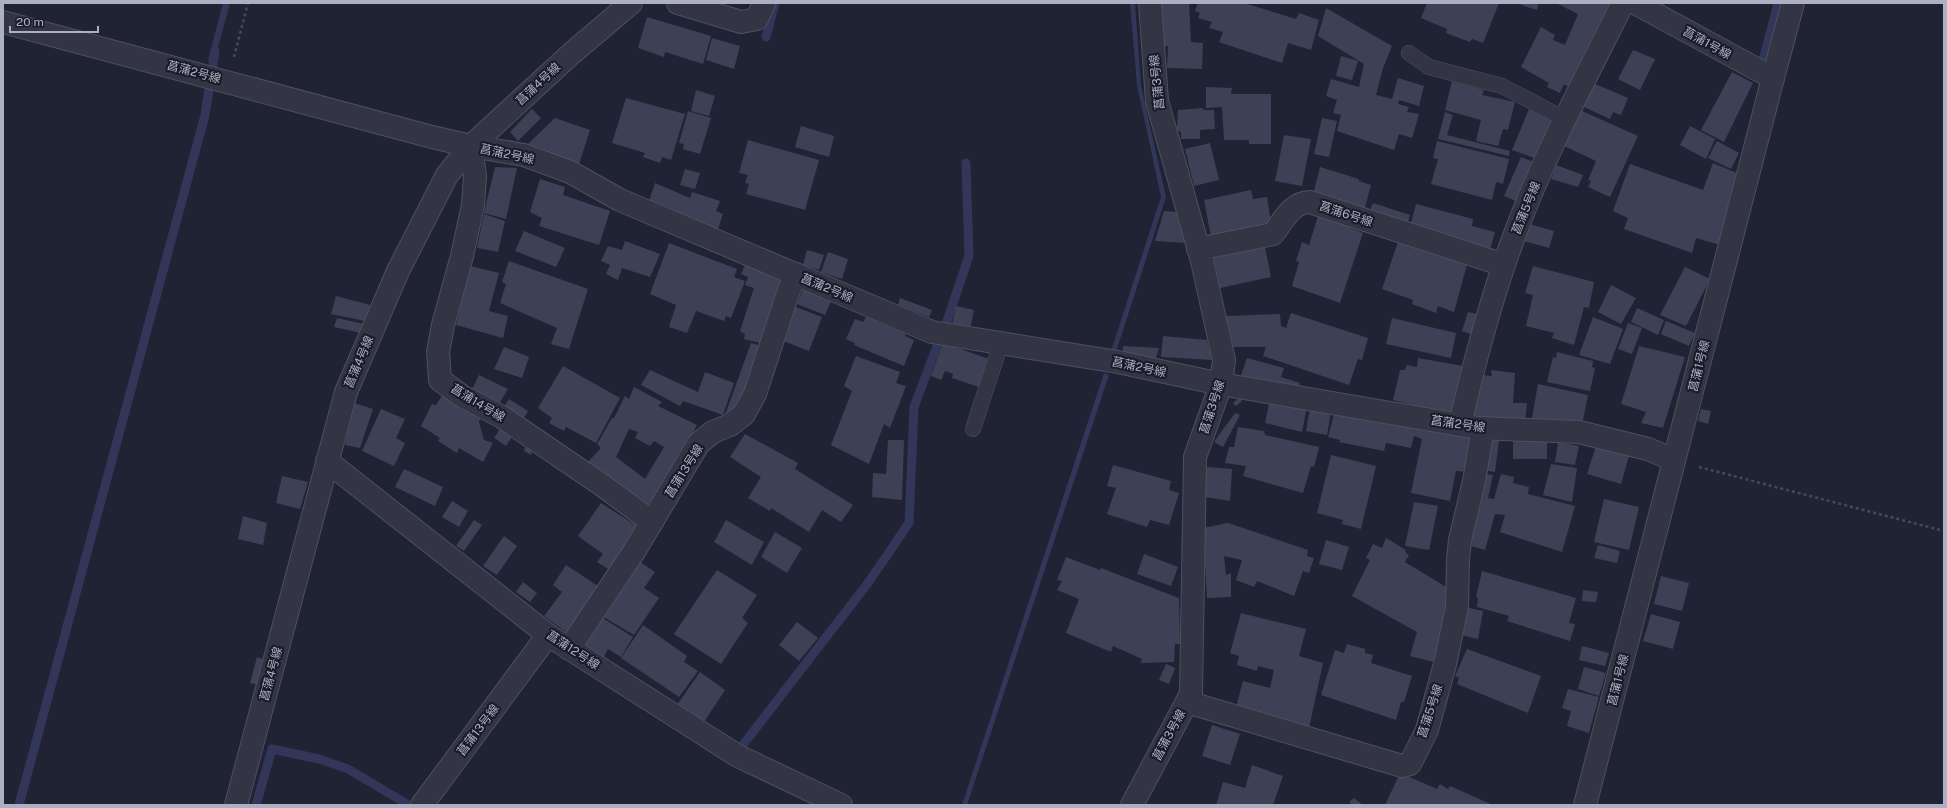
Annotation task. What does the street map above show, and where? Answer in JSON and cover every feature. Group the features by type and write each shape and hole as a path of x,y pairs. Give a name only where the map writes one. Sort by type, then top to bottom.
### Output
{"street":[{"name":"菖蒲4号線","path":"236,805 346,392 398,270 447,174 471,146 572,53 631,3"},
{"path":"678,3 741,22 757,19 764,3"},
{"name":"菖蒲3号線","path":"1132,805 1191,694 1195,457 1221,384 1224,360 1198,249 1158,101 1150,3"},
{"name":"菖蒲5号線","path":"1460,425 1473,364 1512,241 1546,158 1623,3"},
{"name":"菖蒲1号線","path":"1586,805 1773,78 1636,3"},
{"path":"1773,78 1793,3"},
{"name":"菖蒲2号線","path":"3,22 471,146 524,155 570,172 620,200 932,332 1118,362 1221,384 1460,425 1483,428 1579,432 1648,449 1674,460"},
{"name":"菖蒲14号線","path":"471,146 475,176 473,205 462,256 440,339 438,352 440,380 462,396 502,417 602,485 652,522"},
{"name":"菖蒲6号線","path":"1198,249 1273,234 1290,210 1301,202 1310,202 1504,265"},
{"name":"菖蒲13号線","path":"569,648 652,522 699,443 713,432 730,425 744,414 755,394 789,290 796,274"},
{"name":"菖蒲5号線","path":"1187,702 1402,766 1410,764 1427,730 1445,664 1458,607 1458,559 1460,540 1474,481 1483,428"},
{"name":"菖蒲12号線","path":"327,461 548,635 738,756 841,805"},
{"name":"菖蒲13号線","path":"422,805 548,635"}],"lane":[{"path":"1409,53 1429,67 1502,86 1565,118"},
{"path":"973,429 1001,343"}],"path":[{"path":"228,81 248,3"},
{"path":"1674,460 1944,531"}],"water":[{"path":"223,3 230,3 214,62 208,61"},
{"path":"1130,3 1135,3 1141,86 1166,197 1116,352 1111,351 1161,197 1137,85"},
{"path":"1104,373 1109,375 967,805 962,805"}],"building":[{"path":"1160,3 1189,3 1191,42 1203,43 1202,69 1167,68 1168,46 1163,47"},
{"path":"1198,3 1244,3 1296,19 1299,13 1319,20 1311,50 1288,43 1282,63 1219,42 1223,32 1209,28 1212,22 1198,18 1200,13 1195,11"},
{"path":"1427,3 1499,3 1483,43 1472,39 1470,42 1446,33 1447,29 1421,18"},
{"path":"1522,3 1539,3 1537,10 1521,5"},
{"path":"1556,3 1611,3 1569,87 1564,84 1560,93 1547,87 1549,83 1521,67 1541,27 1555,35 1553,40 1565,45 1578,14"},
{"path":"1326,8 1392,46 1383,68 1376,95 1392,99 1398,78 1424,86 1419,106 1399,100 1398,104 1409,107 1407,112 1419,114 1412,138 1399,134 1394,150 1337,131 1341,115 1333,113 1337,100 1326,96 1331,79 1359,87 1364,64 1318,36"},
{"path":"647,17 711,36 703,64 665,52 664,57 638,48"},
{"path":"712,38 740,46 734,69 706,60"},
{"path":"1633,50 1655,59 1640,90 1618,79"},
{"path":"1341,56 1358,61 1352,80 1336,76"},
{"path":"1732,72 1753,83 1724,142 1701,130"},
{"path":"1452,81 1484,90 1482,95 1515,102 1508,130 1503,129 1498,146 1476,141 1481,120 1445,110"},
{"path":"1593,83 1628,98 1621,115 1613,112 1610,119 1582,106"},
{"path":"1206,87 1232,88 1231,94 1271,94 1271,144 1249,144 1249,140 1224,140 1222,107 1206,108"},
{"path":"696,90 715,96 709,116 691,111"},
{"path":"626,98 685,114 671,160 662,157 660,163 643,157 645,153 612,143"},
{"path":"1203,108 1203,110 1214,110 1215,129 1200,130 1200,139 1181,139 1181,132 1177,130 1178,110"},
{"path":"532,109 541,118 518,141 510,132"},
{"path":"1529,109 1553,120 1537,159 1512,150"},
{"path":"1580,110 1638,136 1610,197 1588,187 1591,181 1588,180 1596,161 1564,146"},
{"path":"688,111 711,118 700,154 683,149 684,144 679,143"},
{"path":"1445,112 1453,115 1447,135 1510,151 1509,156 1438,139"},
{"path":"555,118 590,130 579,164 528,144"},
{"path":"1322,118 1337,121 1329,157 1314,154"},
{"path":"801,126 834,136 829,157 795,147"},
{"path":"1690,126 1715,139 1706,159 1680,145"},
{"path":"1284,135 1311,139 1302,186 1275,181"},
{"path":"748,140 819,160 805,210 746,194 749,184 745,183 748,175 739,173"},
{"path":"1437,141 1509,159 1503,184 1496,182 1492,200 1431,184 1438,159 1433,158"},
{"path":"1717,141 1739,153 1731,169 1708,158"},
{"path":"1210,143 1219,180 1194,186 1185,149"},
{"path":"1521,157 1536,163 1518,202 1504,196"},
{"path":"1713,163 1739,174 1720,245 1696,238 1692,253 1624,229 1628,218 1613,211 1630,164 1703,190"},
{"path":"1556,165 1583,175 1578,187 1551,179"},
{"path":"495,167 517,168 506,219 484,213"},
{"path":"1320,167 1359,179 1359,181 1371,185 1364,211 1313,195"},
{"path":"685,169 700,173 695,189 680,185"},
{"path":"540,179 565,187 563,195 610,211 599,245 539,226 542,218 530,212"},
{"path":"655,183 690,198 692,192 720,201 716,211 723,214 717,232 648,204"},
{"path":"1251,190 1253,199 1267,197 1271,223 1260,225 1259,229 1211,237 1204,200"},
{"path":"1373,203 1410,215 1407,226 1369,213"},
{"path":"1416,204 1473,219 1472,226 1495,232 1490,250 1410,226"},
{"path":"1164,211 1177,212 1186,243 1155,241"},
{"path":"1319,213 1351,224 1350,228 1363,233 1340,303 1292,286 1299,262 1296,261 1302,242 1309,245"},
{"path":"484,214 505,221 498,252 477,248"},
{"path":"1529,224 1554,231 1549,248 1524,241"},
{"path":"524,231 565,248 556,267 515,251"},
{"path":"1399,239 1468,261 1454,312 1438,306 1436,313 1412,304 1413,300 1382,289"},
{"path":"625,241 660,254 650,277 622,268 618,280 606,274 610,265 601,261 608,246 622,250"},
{"path":"1264,242 1271,277 1220,288 1213,255"},
{"path":"669,243 737,269 734,277 745,281 731,318 726,316 724,321 696,311 687,333 669,327 676,305 650,294"},
{"path":"807,250 824,255 819,270 803,265"},
{"path":"828,252 848,259 842,279 821,272"},
{"path":"509,261 588,289 569,349 551,344 557,328 500,303 506,284 502,282"},
{"path":"747,261 787,277 768,345 744,339 745,334 740,331 754,288 745,285 748,277 741,274"},
{"path":"470,266 499,273 489,311 508,316 503,338 456,325"},
{"path":"1533,266 1594,282 1589,308 1584,307 1574,345 1552,338 1554,333 1526,326 1533,295 1525,293"},
{"path":"1685,267 1710,279 1686,326 1660,315"},
{"path":"1611,285 1636,298 1621,324 1598,312"},
{"path":"803,289 831,301 825,315 797,304"},
{"path":"336,296 370,305 365,321 331,314"},
{"path":"900,298 932,310 929,317 898,305"},
{"path":"793,306 822,317 809,351 781,340"},
{"path":"956,306 974,310 970,329 952,325"},
{"path":"1637,308 1664,320 1658,335 1631,322"},
{"path":"1468,312 1477,314 1471,334 1462,331"},
{"path":"1291,313 1368,338 1362,360 1358,359 1349,385 1263,356 1266,347 1231,347 1226,316 1280,314 1281,326 1286,328"},
{"path":"866,317 906,334 905,336 914,340 904,366 854,345 855,343 846,339 855,319 863,322"},
{"path":"1593,317 1623,329 1610,364 1579,355"},
{"path":"337,318 364,324 361,333 334,327"},
{"path":"1392,318 1456,333 1451,358 1386,344"},
{"path":"1666,321 1695,333 1689,346 1661,334"},
{"path":"1628,323 1642,328 1632,354 1618,349"},
{"path":"1163,336 1207,340 1212,360 1161,357"},
{"path":"751,343 766,347 744,402 725,415"},
{"path":"943,343 989,359 979,387 952,378 953,374 945,371 941,380 931,376"},
{"path":"1123,346 1159,348 1156,358 1123,353"},
{"path":"1639,346 1685,357 1663,428 1641,423 1646,412 1621,404"},
{"path":"504,347 529,357 522,378 494,369"},
{"path":"1557,352 1593,361 1592,367 1595,368 1590,391 1547,382 1553,357 1556,358"},
{"path":"856,356 900,372 896,383 906,386 890,428 884,424 869,464 831,445 852,391 844,386"},
{"path":"1247,358 1284,368 1281,377 1300,383 1298,393 1240,378"},
{"path":"1418,358 1463,366 1451,412 1438,409 1437,414 1413,408 1413,405 1393,400 1400,370 1405,370 1407,365 1417,367"},
{"path":"563,366 620,398 596,443 566,427 564,431 549,423 552,418 538,408"},
{"path":"650,370 698,392 705,372 734,383 723,415 683,401 680,406 641,385"},
{"path":"1491,370 1515,373 1513,403 1527,403 1525,424 1472,420 1481,375 1492,376"},
{"path":"479,375 508,389 499,404 472,389"},
{"path":"1538,384 1588,395 1582,425 1531,424"},
{"path":"634,387 662,402 658,406 697,425 661,495 656,494 645,508 586,464 601,448 597,444 612,418 614,418 625,396 629,399","holes":["629,429 638,432 635,438 650,446 654,441 664,447 645,479 616,457"]},
{"path":"443,394 482,413 479,422 484,440 493,443 483,462 459,448 457,453 438,441 440,438 421,426 432,404 436,405"},
{"path":"1239,398 1242,401 1236,406 1233,403"},
{"path":"509,399 528,411 524,418 504,407"},
{"path":"1270,399 1307,406 1302,432 1265,423"},
{"path":"354,403 373,409 360,448 345,445"},
{"path":"1310,407 1331,411 1327,435 1306,431"},
{"path":"381,409 405,419 396,438 405,443 394,466 362,451"},
{"path":"1701,409 1711,411 1708,424 1698,421"},
{"path":"1335,411 1470,436 1468,451 1469,472 1456,471 1450,501 1411,493 1422,439 1414,436 1411,448 1386,443 1384,451 1339,442 1340,440 1328,437"},
{"path":"1235,413 1240,415 1223,447 1214,442"},
{"path":"503,424 515,432 506,446 494,438"},
{"path":"1238,427 1264,431 1265,435 1319,447 1314,467 1311,466 1303,493 1243,476 1246,466 1225,463 1229,447 1234,447"},
{"path":"745,434 798,463 795,469 853,505 841,522 822,510 809,532 771,508 770,511 748,498 761,477 730,457"},
{"path":"1486,438 1499,440 1495,472 1481,470"},
{"path":"1513,438 1547,439 1547,459 1513,459"},
{"path":"888,440 904,440 902,500 872,497 873,473 886,474"},
{"path":"1558,442 1579,446 1575,465 1555,462"},
{"path":"527,443 533,447 531,455 524,451"},
{"path":"1596,446 1629,456 1621,484 1587,474"},
{"path":"1331,455 1376,466 1361,529 1342,524 1343,520 1317,513"},
{"path":"1551,464 1577,468 1572,502 1543,495"},
{"path":"1113,465 1171,481 1169,490 1179,493 1169,525 1150,520 1147,527 1107,514 1116,488 1107,486"},
{"path":"1206,467 1232,469 1230,501 1205,497"},
{"path":"404,469 443,487 435,506 395,487"},
{"path":"1483,473 1493,475 1488,498 1494,499 1501,474 1514,477 1513,483 1529,487 1528,494 1575,506 1562,552 1500,532 1505,515 1495,514 1485,550 1471,546 1472,540 1467,540"},
{"path":"282,476 308,482 300,509 276,503"},
{"path":"1604,499 1639,507 1629,550 1594,542"},
{"path":"452,501 468,511 459,527 442,517"},
{"path":"1414,502 1438,506 1429,550 1405,546"},
{"path":"601,503 637,526 610,570 597,562 603,554 578,536"},
{"path":"243,516 267,523 263,545 238,539"},
{"path":"474,520 482,525 464,551 456,546"},
{"path":"726,520 764,542 752,565 714,542"},
{"path":"1228,523 1308,550 1307,556 1314,558 1309,573 1303,571 1294,596 1257,581 1254,587 1236,580 1242,560 1224,556 1226,575 1231,573 1231,597 1207,598 1203,528"},
{"path":"775,532 802,548 787,573 761,557"},
{"path":"504,536 517,546 497,575 483,566"},
{"path":"1386,538 1406,550 1405,552 1409,555 1405,562 1451,590 1452,602 1438,663 1410,656 1417,632 1352,596 1370,560 1366,558 1373,544 1382,548"},
{"path":"1326,540 1349,547 1342,570 1319,564"},
{"path":"1598,545 1620,551 1617,563 1594,558"},
{"path":"1144,554 1178,567 1171,586 1137,574"},
{"path":"1066,557 1100,570 1101,568 1179,598 1180,644 1175,644 1174,662 1141,663 1142,659 1113,646 1111,652 1066,633 1079,599 1057,590 1062,581 1057,580"},
{"path":"637,560 655,572 644,588 659,598 634,635 602,616"},
{"path":"566,565 604,590 569,634 544,616 562,592 553,585"},
{"path":"717,570 757,595 742,618 748,623 721,664 674,634"},
{"path":"1482,571 1576,598 1569,623 1575,624 1570,641 1507,621 1509,616 1477,607 1478,598 1476,597"},
{"path":"1661,576 1689,583 1682,611 1654,604"},
{"path":"523,582 537,593 530,602 516,592"},
{"path":"1583,590 1598,592 1596,602 1582,601"},
{"path":"1465,607 1483,611 1478,639 1460,635"},
{"path":"1241,613 1306,629 1299,656 1323,663 1308,733 1235,710 1243,681 1270,688 1274,670 1258,666 1257,671 1237,665 1239,656 1230,653"},
{"path":"1651,614 1680,622 1673,649 1643,641"},
{"path":"601,617 633,637 621,657 608,649 601,662 582,650"},
{"path":"797,622 818,638 799,661 779,645"},
{"path":"643,625 687,656 684,662 698,671 679,697 621,658"},
{"path":"1347,644 1365,649 1365,653 1373,655 1371,663 1412,676 1404,702 1401,702 1396,720 1321,695 1335,650 1344,653"},
{"path":"1582,646 1609,653 1605,666 1579,660"},
{"path":"1467,649 1541,676 1528,713 1457,684 1459,678 1455,676"},
{"path":"257,657 265,660 258,685 250,683"},
{"path":"1166,664 1175,668 1169,684 1159,680"},
{"path":"1584,667 1606,673 1599,696 1578,689"},
{"path":"700,672 725,690 702,725 677,705"},
{"path":"1568,689 1599,697 1589,733 1567,726 1571,711 1562,708"},
{"path":"1212,725 1240,734 1230,765 1202,756"},
{"path":"1252,765 1283,776 1273,805 1216,805 1223,782 1245,788"},
{"path":"1400,773 1437,789 1440,784 1448,789 1450,786 1493,805 1385,805"},
{"path":"1354,798 1363,805 1352,805 1349,802"}],"waterway":[{"path":"766,37 775,3"},
{"path":"1763,61 1778,3"},
{"path":"19,805 205,115 215,51"},
{"path":"946,324 969,256 966,163"},
{"path":"742,746 868,583 909,523 914,407 937,346"},
{"path":"256,805 272,749 319,759 348,769 407,804"}]}
